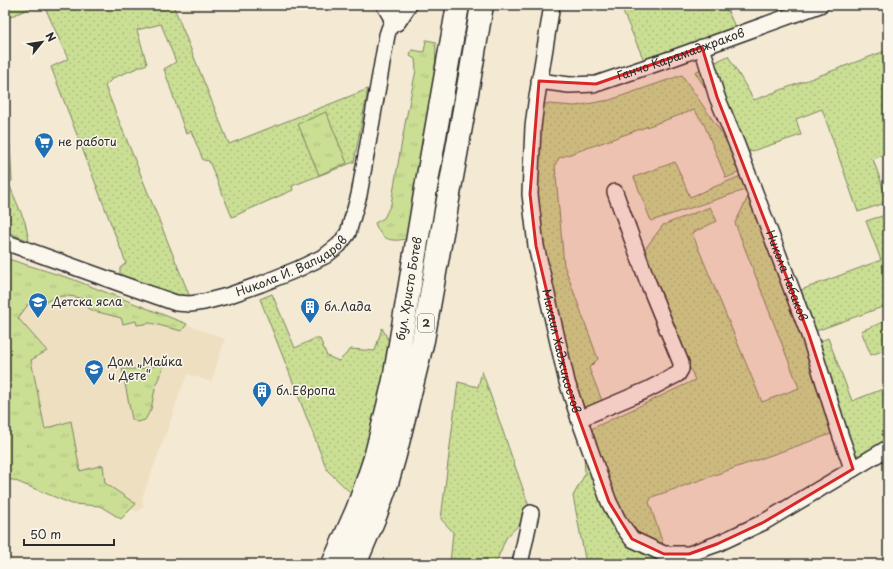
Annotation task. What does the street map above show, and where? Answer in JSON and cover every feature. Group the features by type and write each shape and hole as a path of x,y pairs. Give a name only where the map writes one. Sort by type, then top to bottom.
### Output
{"highway":[{"name":"бул. Христо Ботев","path":"333,564 360,504 375,458 394,380 458,5"},
{"name":"бул. Христо Ботев","path":"355,564 387,483 423,340 482,5"}],"street":[{"name":"Михаил Хаджикостов","path":"552,5 533,127 530,194 536,246 567,382 579,419 646,390 678,374 681,369 681,363 647,280 615,192"},
{"name":"Ганчо Карамаджраков","path":"539,81 569,85 596,84 820,5"},
{"name":"Никола Й. Вапцаров","path":"5,242 176,303 190,304 228,296 298,269 324,256 339,245 348,233 359,195 387,35 395,10"},
{"name":"Никола Табаков","path":"702,47 717,97 737,145 809,335 841,437 853,469"},
{"path":"579,419 609,502 618,520 632,539 664,554 689,554 717,544 764,522 888,448"},
{"path":"520,564 531,513"}],"highlighted area":[{"path":"702,47 717,97 809,335 853,469 764,522 717,544 689,554 664,554 632,539 609,502 572,399 536,246 530,194 539,81 596,84"}],"shaded area":[{"name":"Дом „Майка и Дете“","path":"5,259 139,306 225,339 211,382 188,374 181,389 142,498 144,507 137,512 79,477 5,444"}],"green space":[{"path":"5,5 37,5 5,19"},
{"path":"44,5 173,5 229,144 368,89 354,162 292,186 293,190 232,217 209,161 203,160 191,131 186,134 164,69 176,62 161,24 137,30 147,64 113,78 105,86 192,302 120,276 120,268 126,263 51,67 68,59"},
{"path":"620,5 725,5 736,29 646,65"},
{"path":"426,40 436,42 435,75 413,226 406,239 391,240 380,233 375,223 384,218 391,204 416,70 415,59 410,56 411,51 424,52"},
{"path":"888,50 888,153 873,159 888,202 858,212 822,109 796,119 801,135 749,152 733,131 695,72 728,56 754,100"},
{"path":"682,75 723,135 743,171 726,178 704,124 694,110 559,158 555,165 564,265 598,359 589,368 603,403 579,408 547,281 536,185 536,103 575,106 610,100"},
{"path":"326,112 347,163 319,175 298,124"},
{"path":"5,124 10,145 12,181 8,182 25,222 29,241 5,231"},
{"path":"675,162 690,197 743,175 748,189 651,221 634,177"},
{"path":"748,197 808,349 831,434 652,497 649,502 666,553 675,564 586,564 573,496 585,474 584,455 593,428 695,380 642,253 663,225 710,207 717,221 692,233 762,402 799,388 735,223"},
{"path":"882,216 888,234 888,305 816,331 801,290 881,260 866,221"},
{"path":"5,258 72,279 187,324 182,331 150,323 137,325 136,321 123,324 121,318 94,311 82,305 83,299 59,296 46,302 40,295 30,302 18,318 47,351 31,360 45,429 71,421 80,471 103,465 105,483 136,504 121,519 100,506 72,504 13,480 5,479"},
{"path":"272,294 295,348 314,339 320,339 327,356 339,361 351,349 375,351 382,328 394,351 359,490 353,495 327,470 260,299"},
{"path":"888,320 888,349 871,355 861,331"},
{"path":"828,338 852,401 888,387 888,445 867,457 854,454 817,343"},
{"path":"165,364 156,384 151,409 145,420 137,422 132,419 122,369 139,369"},
{"path":"482,371 531,512 506,538 497,560 492,564 450,564 453,532 441,519 458,382 478,387"}],"place":[{"name":"не работи","path":"44,159"},
{"name":"Детска ясла","path":"38,319"},
{"name":"бл.Лада","path":"310,324"},
{"name":"Дом „Майка и Дете“","path":"94,386"},
{"name":"бл.Европа","path":"262,408"}]}
